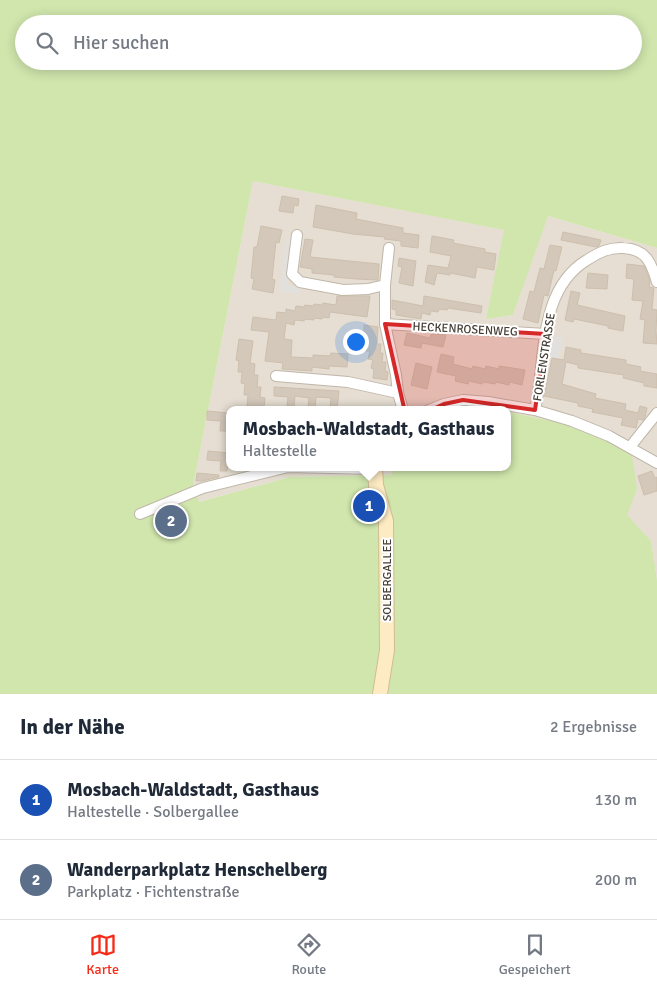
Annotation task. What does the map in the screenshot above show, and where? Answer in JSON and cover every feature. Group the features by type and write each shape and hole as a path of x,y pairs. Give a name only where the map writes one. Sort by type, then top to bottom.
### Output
{"street":[{"path":"297,235 292,274 300,282 343,290 368,289 385,285"},
{"path":"389,248 385,285 385,324 402,406"},
{"name":"FORLENSTRASSE","path":"535,410 546,334 555,296 567,276 599,252 620,248 632,249 643,253 651,264 657,282"},
{"name":"HECKENROSENWEG","path":"385,324 546,334"},
{"path":"276,376 348,382 398,393"},
{"path":"439,406 463,400 535,410 572,421 610,436 657,463"},
{"path":"630,447 657,413"},
{"path":"140,514 203,488 272,471"},
{"name":"SOLBERGALLEE","path":"375,471 376,485 386,521 387,650 380,694"}],"highlighted area":[{"path":"385,324 546,334 535,410 463,400 444,404 407,421"}],"shaded area":[{"path":"253,181 505,230 486,319 513,315 547,216 657,248 657,580 651,541 626,515 637,489 582,427 511,413 511,406 226,406 226,471 394,471 393,475 290,477 198,502 193,486"},
{"path":"287,237 294,238 287,285 300,287 299,294 279,291"},
{"path":"545,336 563,338 559,359 542,357"}],"green space":[{"path":"0,0 657,0 657,248 548,216 513,315 486,319 504,230 253,181 193,486 199,502 290,477 392,475 393,471 511,471 511,413 582,427 632,455 637,489 627,515 651,541 657,580 657,694 0,694"}],"building":[{"path":"282,196 299,199 298,206 294,205 293,213 279,211"},
{"path":"316,205 357,213 356,219 403,228 403,233 419,235 418,248 401,246 401,241 384,239 385,237 313,227"},
{"path":"261,226 282,230 279,243 276,242 272,279 275,280 273,293 252,289 254,279 251,278 254,247 257,247"},
{"path":"563,232 601,240 599,246 596,247 561,240"},
{"path":"432,236 454,240 453,243 485,249 485,252 496,254 494,270 477,267 475,278 450,273 450,275 437,273 434,285 425,282 428,265 448,268 451,256 430,252"},
{"path":"305,239 313,240 310,257 379,264 378,280 334,277 334,275 312,273 312,269 300,267"},
{"path":"550,245 562,247 548,296 544,295 538,323 523,319 530,291 534,292 540,268 544,269"},
{"path":"399,258 416,261 413,286 399,283 402,267 398,266"},
{"path":"627,264 644,266 650,281 649,287 654,288 652,309 657,310 657,344 643,343 645,320 640,319 643,301 632,300 634,279 626,278"},
{"path":"588,273 608,275 607,289 586,288"},
{"path":"571,291 580,293 577,305 625,316 623,331 574,319 573,322 565,320"},
{"path":"337,296 370,296 367,317 330,312 329,318 305,319 304,321 295,320 294,325 286,323 284,339 292,340 291,357 313,358 313,355 348,354 347,367 329,366 329,369 312,367 312,371 282,369 283,363 265,361 269,332 251,330 253,317 276,320 277,312 286,313 286,309 295,311 296,306 322,305 323,303 336,305"},
{"path":"424,296 482,306 481,313 448,308 447,310 439,309 438,312 431,311 430,315 422,313 421,319 396,315 396,310 392,309 392,300 423,306"},
{"path":"364,325 378,327 377,344 381,344 382,362 386,362 387,380 373,378 374,369 371,368 373,360 368,359 370,351 366,351 367,342 364,342"},
{"path":"407,333 430,338 431,334 446,335 443,347 422,343 421,348 404,345"},
{"path":"239,339 253,341 250,363 255,364 254,375 258,375 257,387 261,387 260,397 265,398 264,406 247,406 248,395 244,395 245,384 241,383 242,372 238,372 239,361 236,360"},
{"path":"566,347 581,350 581,353 626,360 626,364 641,367 640,371 657,374 657,388 644,386 644,383 623,378 624,375 578,368 578,365 566,362 562,384 596,394 595,398 626,404 625,410 638,413 640,406 647,408 643,420 638,419 636,428 621,425 623,418 592,412 593,409 578,406 578,403 544,396 552,358 564,360"},
{"path":"441,354 454,357 453,364 472,369 473,366 485,369 486,366 499,369 499,366 525,370 522,385 510,382 509,385 496,382 495,384 483,382 482,384 469,381 468,384 455,381 456,376 437,372"},
{"path":"416,363 432,367 427,389 411,385"},
{"path":"274,387 339,391 337,406 330,406 331,398 316,397 315,406 308,406 309,398 295,396 294,406 287,406 288,397 274,396"},
{"path":"207,411 226,413 226,431 220,431 221,421 207,420"},
{"path":"208,451 226,453 226,471 220,471 221,461 207,460"},
{"path":"652,471 655,478 657,477 657,491 644,495 638,476"},
{"path":"197,473 219,475 219,477 196,481"}],"place":[{"name":"Mosbach-Waldstadt, Gasthaus","path":"369,506"},
{"name":"Wanderparkplatz Henschelberg","path":"171,521"}]}
